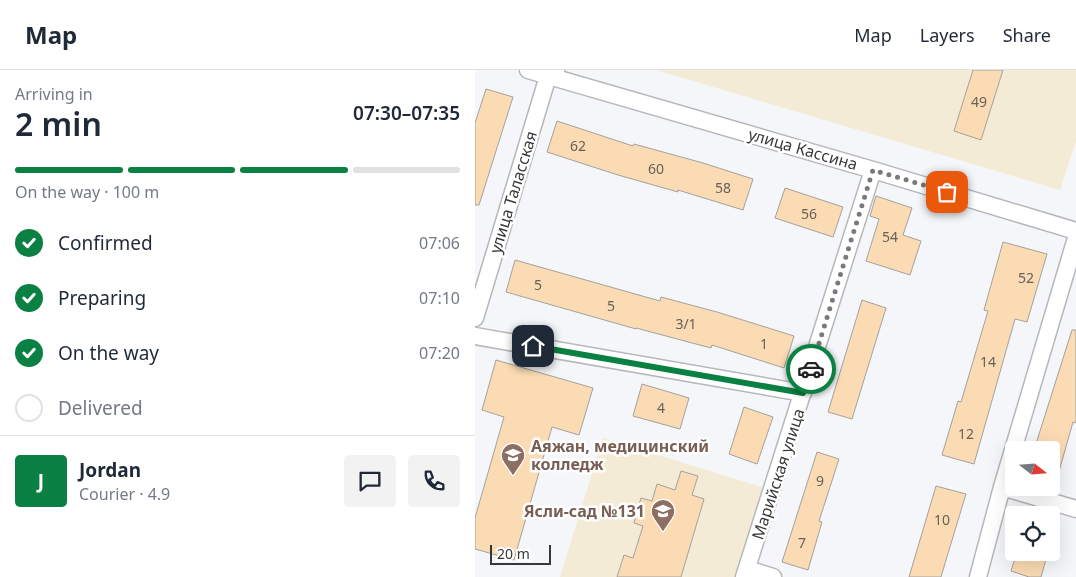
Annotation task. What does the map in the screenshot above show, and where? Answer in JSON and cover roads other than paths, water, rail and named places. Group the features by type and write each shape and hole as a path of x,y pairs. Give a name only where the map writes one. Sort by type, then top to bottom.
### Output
{"street":[{"name":"улица Кассина","path":"528,70 553,73 1076,231"},
{"name":"улица Таласская","path":"475,318 553,73"},
{"name":"Марийская улица","path":"746,573 873,170"},
{"path":"978,577 1002,487 1076,238"},
{"path":"475,336 803,393"},
{"path":"1002,487 1076,509"},
{"path":"746,573 773,577"}],"place":[{"name":"Аяжан, медицинский колледж","path":"513,476"},
{"name":"Ясли-сад №131","path":"663,532"}]}
